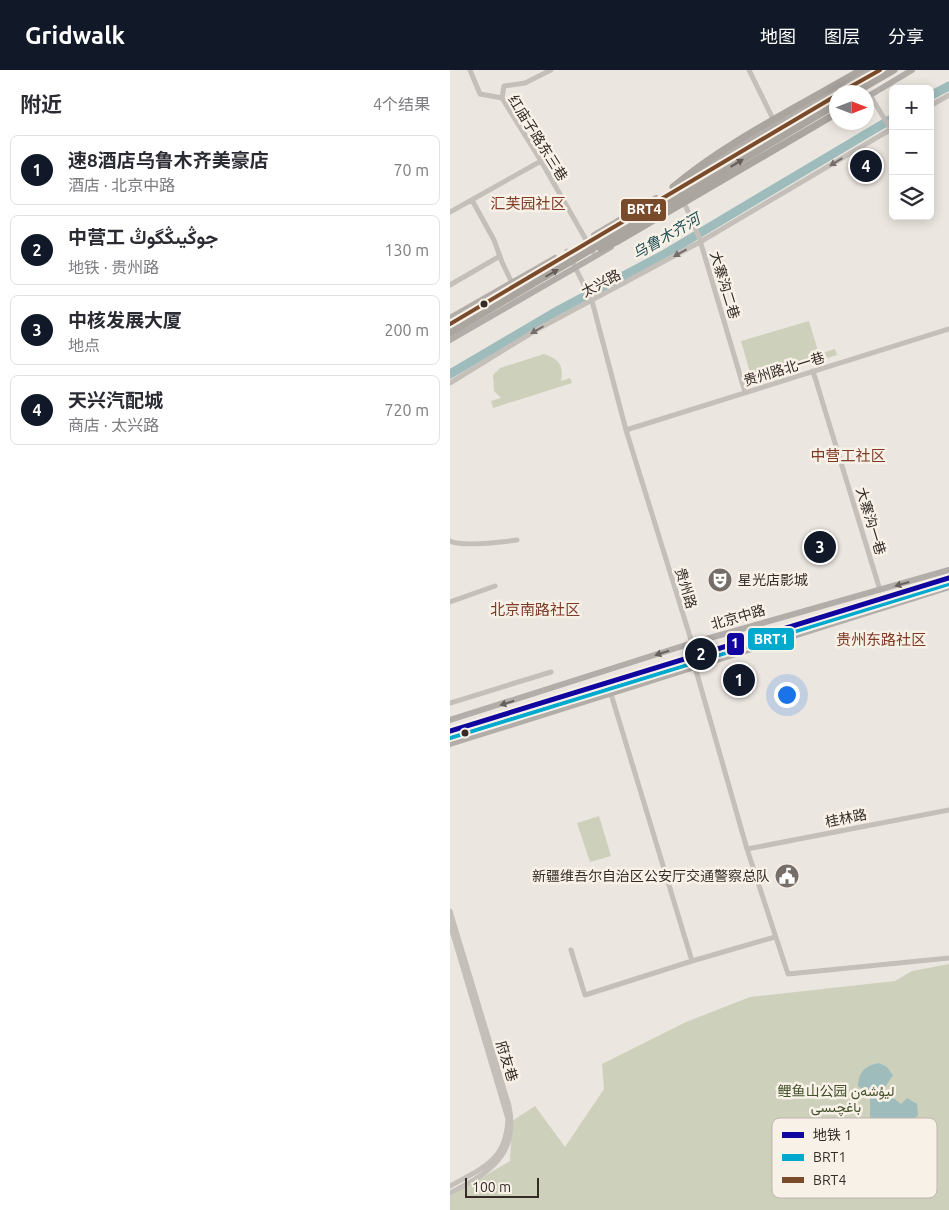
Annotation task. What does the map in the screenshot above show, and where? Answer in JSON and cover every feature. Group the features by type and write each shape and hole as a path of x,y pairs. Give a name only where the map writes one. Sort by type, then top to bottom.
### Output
{"highway":[{"path":"656,201 693,171 730,146 861,70"},
{"path":"853,85 880,70"},
{"path":"868,85 894,70"},
{"path":"450,324 829,99"},
{"path":"450,333 829,108"},
{"path":"591,250 600,249 618,241 829,118"}],"main road":[{"path":"450,318 586,240 776,124 870,70"},
{"path":"874,92 912,70"},
{"path":"450,340 596,257 829,118"},
{"name":"北京中路","path":"450,720 692,643 949,570"},
{"path":"450,744 949,587"}],"street":[{"name":"红庙子路东三巷","path":"470,70 480,94 502,98 596,257"},
{"path":"502,98 504,86 525,83 551,70"},
{"path":"749,70 776,124"},
{"path":"934,104 949,95"},
{"path":"874,105 889,126"},
{"name":"太兴路","path":"450,383 538,329 700,239 889,130"},
{"path":"450,212 541,162"},
{"name":"大寨沟二巷","path":"677,186 700,239 745,392"},
{"path":"472,200 494,240 512,282"},
{"name":"贵州路","path":"567,251 592,300 626,430 692,643 695,666 747,849 788,974 949,958"},
{"path":"450,285 500,256"},
{"name":"贵州路北一巷","path":"626,430 949,329"},
{"name":"大寨沟一巷","path":"813,372 880,590"},
{"path":"450,541 453,543 466,543 517,540"},
{"path":"450,602 495,586"},
{"path":"450,703 551,672"},
{"path":"611,694 692,961"},
{"name":"桂林路","path":"747,849 949,810"},
{"name":"府友巷","path":"450,912 509,1106 512,1126 510,1140 506,1149 493,1167 450,1193"},
{"name":"府友巷","path":"450,924 508,1118 508,1134 502,1148 493,1160 450,1186"},
{"path":"571,950 585,995 775,937"}],"green space":[{"path":"809,321 819,354 835,349 837,355 752,380 741,341"},
{"path":"544,354 559,363 562,371 561,381 570,378 572,383 493,408 491,401 501,398 494,391 493,375 500,368"},
{"path":"599,816 611,856 590,862 577,823"},
{"name":"鲤鱼山公园 ليۇشەن باغچىسى","path":"949,964 949,1210 450,1210 450,1196 510,1161 512,1121 535,1106 565,1147 604,1089 602,1064 686,1022 750,997 895,981 912,971"}],"water":[{"path":"879,1063 887,1067 893,1075 883,1090 901,1104 907,1098 917,1104 918,1115 915,1118 870,1118 870,1097 858,1086 861,1073 870,1066"}],"waterway":[{"name":"乌鲁木齐河","path":"934,94 949,86"},
{"name":"乌鲁木齐河","path":"450,374 559,310 663,255 889,120"}],"metro line":[{"name":"1","path":"450,731 949,578"}],"transit line":[{"name":"BRT4","path":"853,85 880,70"},
{"name":"BRT4","path":"450,324 829,100"},
{"name":"BRT1","path":"450,738 949,584"}],"place":[{"name":"天兴汽配城","path":"866,166"},
{"name":"中核发展大厦","path":"820,547"},
{"name":"星光店影城","path":"720,580"},
{"name":"中营工 جوڭيىڭگوڭ","path":"701,654"},
{"name":"速8酒店乌鲁木齐美豪店","path":"739,680"},
{"name":"新疆维吾尔自治区公安厅交通警察总队","path":"787,876"}],"district":[{"name":"汇芙园社区","path":"528,203"},
{"name":"中营工社区","path":"848,455"},
{"name":"北京南路社区","path":"535,609"},
{"name":"贵州东路社区","path":"881,639"}]}
